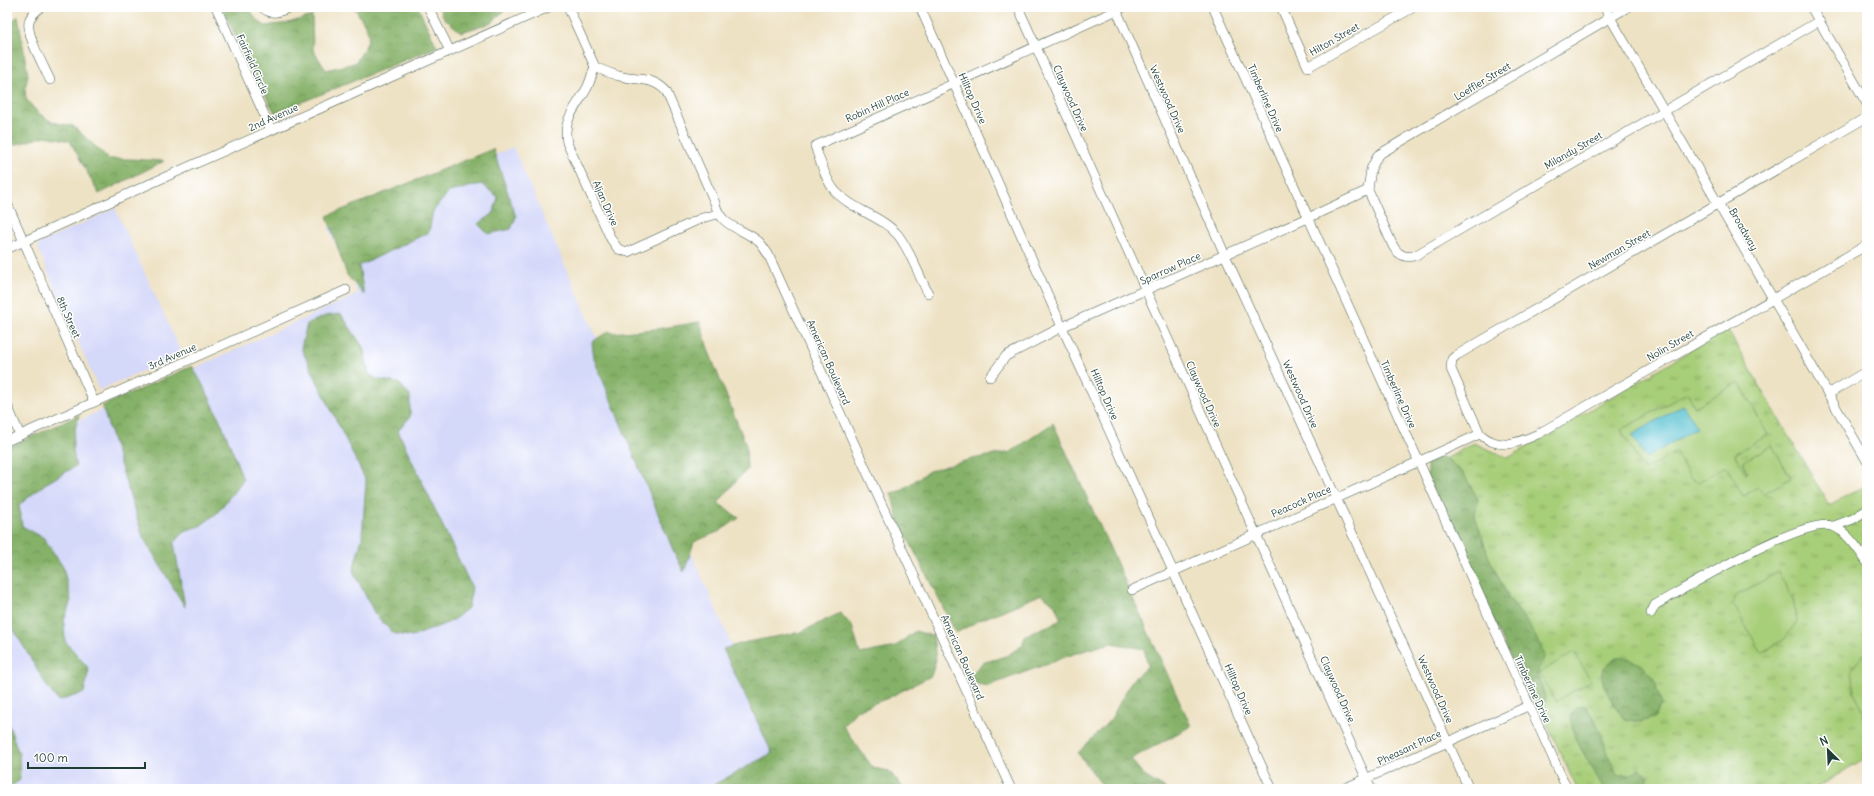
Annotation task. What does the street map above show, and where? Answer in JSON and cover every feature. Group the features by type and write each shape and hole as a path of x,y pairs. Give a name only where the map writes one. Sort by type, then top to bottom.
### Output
{"street":[{"path":"41,7 33,14 29,26 31,37 50,80"},
{"name":"Fairfield Circle","path":"216,7 271,130"},
{"path":"262,7 270,12 278,13 290,7"},
{"path":"428,7 450,51"},
{"name":"2nd Avenue","path":"7,249 271,130 550,7"},
{"path":"568,7 595,67"},
{"name":"Hilltop Drive","path":"920,7 1062,327 1272,789"},
{"name":"Claywood Drive","path":"1018,7 1371,789"},
{"name":"Timberline Drive","path":"1213,7 1417,462 1567,789"},
{"name":"Hilton Street","path":"1281,7 1308,67 1414,7"},
{"name":"Broadway","path":"1604,7 1867,461"},
{"name":"Loeffler Street","path":"1368,190 1371,169 1381,153 1628,7"},
{"path":"1811,7 1867,104"},
{"name":"Robin Hill Place","path":"928,293 897,235 888,226 845,200 834,190 827,177 815,146 1119,8"},
{"name":"Westwood Drive","path":"1119,8 1225,255 1469,789"},
{"name":"Milandy Street","path":"1368,190 1395,248 1402,255 1413,256 1819,21"},
{"name":"Aljan Drive","path":"595,67 588,87 567,120 565,132 567,143 611,239 618,249 628,252 702,218 718,214"},
{"name":"American Boulevard","path":"595,67 619,76 650,80 660,84 666,92 715,203 718,214 734,229 749,235 760,242 768,254 1011,789"},
{"name":"Newman Street","path":"1480,434 1451,369 1450,364 1454,358 1867,117"},
{"name":"Sparrow Place","path":"990,377 1006,356 1062,327 1146,291 1368,190"},
{"name":"8th Street","path":"7,203 94,402"},
{"name":"Nolin Street","path":"1480,434 1493,442 1503,445 1521,442 1867,245"},
{"name":"3rd Avenue","path":"7,441 346,290"},
{"path":"1828,394 1867,371"},
{"path":"7,405 20,435"},
{"name":"Peacock Place","path":"1132,590 1480,434"},
{"path":"1651,613 1656,605 1727,564 1762,547 1795,533 1821,525 1834,526 1853,519 1867,510"},
{"path":"1834,526 1849,540 1867,562"},
{"name":"Pheasant Place","path":"1343,789 1528,706"}],"shaded area":[{"path":"513,147 795,789 7,789 7,453 358,294 328,227"},
{"path":"115,208 182,354 99,390 38,249 39,244"}],"green space":[{"path":"222,7 248,7 256,19 265,26 288,23 312,16 313,50 326,70 355,63 366,46 368,40 367,29 354,7 418,7 437,47 275,113 247,62"},
{"path":"439,7 508,7 491,23 461,32 444,18"},
{"path":"18,16 28,75 25,89 26,99 38,113 52,122 73,126 109,159 164,161 99,194 70,141 46,136 7,147 7,26"},
{"path":"493,149 516,217 511,229 488,234 478,224 493,214 498,197 481,184 449,192 433,211 429,232 359,266 364,295 347,275 327,216"},
{"path":"341,314 363,347 369,374 376,379 399,383 410,396 410,417 398,431 472,588 468,608 452,621 412,637 393,633 375,614 353,571 362,538 366,481 301,348 307,324 325,316"},
{"path":"700,322 709,352 746,445 747,470 718,503 739,518 720,531 694,542 684,572 673,550 594,359 592,342 609,331 612,333 656,329"},
{"path":"1727,329 1829,505 1867,485 1867,757 1814,789 1577,789 1429,468 1474,443 1508,458"},
{"path":"192,366 207,393 220,422 243,480 217,513 200,526 184,531 174,543 185,607 143,537 102,406"},
{"path":"1739,382 1768,435 1734,454 1746,474 1747,472 1742,462 1772,445 1791,478 1763,494 1758,487 1743,496 1726,466 1698,482 1690,478 1676,452 1644,470 1621,430 1687,393 1695,407"},
{"path":"79,415 73,440 73,451 76,466 45,484 19,505 22,526 44,538 63,567 71,600 64,621 65,641 89,669 84,693 58,701 48,688 7,618 7,448"},
{"path":"1053,423 1191,726 1131,759 1144,776 1166,789 1105,789 1078,753 1111,719 1132,680 1148,666 1144,649 1111,643 1076,653 988,686 972,683 970,676 982,663 1006,656 1022,646 1025,636 1061,620 1055,605 1042,594 978,621 956,633 898,519 891,493 900,491 929,471 972,459 1011,452"},
{"path":"1442,456 1463,473 1478,499 1475,516 1489,558 1509,598 1531,628 1545,655 1537,674 1546,700 1542,706 1529,698 1427,476 1427,463"},
{"path":"1778,572 1793,599 1797,621 1785,639 1761,653 1733,604 1734,597"},
{"path":"840,613 852,626 860,654 895,647 915,631 933,636 936,660 931,676 888,698 857,710 843,726 873,768 889,771 904,789 706,789 772,753 723,649 747,642 801,632"},
{"path":"1867,651 1867,718 1854,693 1851,670"},
{"path":"1574,652 1591,681 1556,701 1539,673"},
{"path":"1616,658 1628,658 1643,666 1655,679 1657,691 1662,704 1654,718 1640,722 1624,719 1614,704 1602,680 1602,671"},
{"path":"1585,706 1600,730 1609,758 1618,775 1631,775 1639,768 1649,777 1644,789 1604,789 1575,738 1570,717 1576,707"},
{"path":"7,720 19,754 20,780 7,789"}],"water":[{"path":"1683,405 1697,428 1646,458 1632,435"}]}
